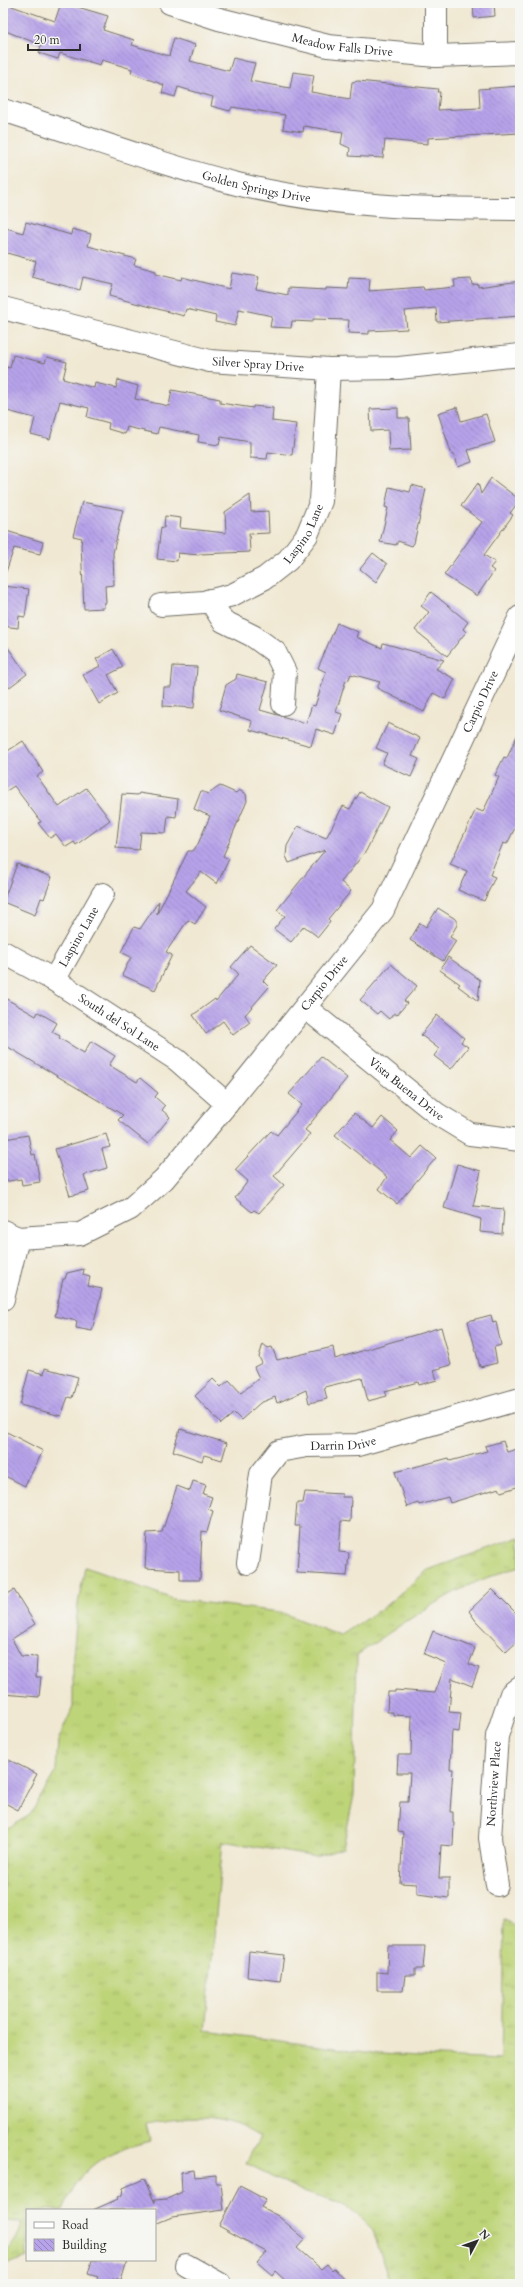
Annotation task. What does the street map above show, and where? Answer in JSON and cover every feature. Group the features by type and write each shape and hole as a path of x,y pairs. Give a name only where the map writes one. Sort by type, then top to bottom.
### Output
{"street":[{"name":"Meadow Falls Drive","path":"170,3 219,19 328,46 436,56 520,53"},
{"path":"436,3 436,56"},
{"name":"Golden Springs Drive","path":"3,110 237,184 287,194 403,208 520,209"},
{"name":"Silver Spray Drive","path":"3,308 210,361 329,369 399,368 520,355"},
{"name":"Laspino Lane","path":"161,605 210,600 232,594 265,578 288,560 307,535 321,501 329,369"},
{"path":"210,600 223,621 253,636 275,652 285,672 282,704"},
{"name":"Carpio Drive","path":"10,1235 80,1234 130,1209 164,1179 227,1104 306,1008 383,910 520,617"},
{"name":"Laspino Lane","path":"54,980 103,894"},
{"name":"South del Sol Lane","path":"3,952 54,980 177,1060 227,1104"},
{"name":"Vista Buena Drive","path":"306,1008 437,1114 470,1134 520,1140"},
{"path":"3,1299 10,1235"},
{"name":"Darrin Drive","path":"248,1562 261,1474 279,1451 307,1446 358,1445 520,1398"},
{"name":"Northview Place","path":"497,1886 490,1838 497,1736 511,1694 520,1687"},
{"path":"186,2265 220,2284"}],"green space":[{"path":"520,1537 520,1567 476,1582 455,1592 415,1616 357,1655 354,1795 343,1848 316,1857 223,1841 205,2031 380,2054 501,2060 504,1920 520,1927 520,2284 390,2283 373,2230 346,2205 306,2193 246,2163 260,2137 243,2127 232,2123 221,2120 200,2118 179,2119 146,2124 150,2141 119,2150 96,2163 86,2171 78,2182 70,2194 63,2209 26,2209 26,2257 3,2266 3,2256 15,2240 22,2222 3,2221 3,1831 30,1815 56,1771 58,1741 73,1707 73,1656 78,1604 85,1567 173,1599 280,1612 340,1636 384,1607 428,1570"}],"building":[{"path":"3,3 55,21 61,3 64,3 108,16 103,30 134,40 132,45 169,56 174,38 195,45 190,61 229,71 233,58 255,63 250,81 290,88 293,72 314,75 311,92 350,99 352,82 358,81 438,89 437,92 440,92 438,110 480,108 479,89 520,86 520,133 428,138 428,144 385,140 383,158 349,156 350,148 341,144 343,132 304,126 303,132 283,129 285,115 232,107 230,111 211,106 213,97 178,87 175,97 162,93 164,85 131,73 132,69 102,60 100,65 60,53 58,59 39,53 41,45 3,30"},
{"path":"473,3 494,3 495,16 474,18"},
{"path":"26,222 71,235 72,229 91,234 88,246 136,259 134,265 156,271 156,274 181,280 182,277 229,289 232,273 259,277 256,289 288,295 288,288 326,290 326,288 348,289 349,278 370,279 369,291 423,287 424,290 455,287 454,280 471,279 472,285 478,284 478,287 520,281 520,316 437,322 436,308 405,311 407,329 369,331 369,334 348,333 349,320 313,319 313,322 292,321 291,328 270,327 272,316 239,309 235,326 215,322 216,316 186,309 184,316 109,296 113,284 83,277 80,290 32,277 36,261 3,252 3,227 23,233"},
{"path":"13,355 45,363 47,357 67,362 63,379 94,388 95,383 116,388 118,380 138,386 135,399 169,406 172,390 220,399 220,403 253,408 253,406 273,408 272,421 296,424 292,455 268,452 267,459 250,458 250,442 221,437 219,445 198,442 199,435 159,427 157,434 127,427 125,434 108,429 109,423 87,417 89,408 60,401 50,439 31,434 35,418 3,410 3,366 10,368"},
{"path":"457,407 461,421 486,414 495,442 468,450 472,462 458,467 454,454 452,455 438,413"},
{"path":"398,408 398,418 409,418 411,450 389,451 388,430 371,431 370,409"},
{"path":"491,478 520,500 510,513 513,515 484,555 495,562 490,568 494,571 477,596 444,575 482,522 461,506 478,483 481,494"},
{"path":"412,485 426,489 414,543 412,546 398,541 396,545 380,542 388,508 385,507 389,487 410,492"},
{"path":"250,495 251,512 268,511 269,533 249,534 250,552 199,555 178,553 177,561 157,559 161,527 164,528 165,516 181,518 180,528 226,533 225,512"},
{"path":"82,502 123,510 113,553 114,585 105,586 106,603 104,603 104,608 84,609 82,538 73,536"},
{"path":"3,530 43,542 40,554 14,548 6,572 3,571"},
{"path":"373,553 387,564 376,582 360,569"},
{"path":"3,586 29,589 25,617 19,616 18,628 3,626"},
{"path":"431,592 468,622 463,629 466,632 447,656 415,630 429,612 421,606"},
{"path":"337,623 358,632 356,637 382,648 383,643 444,660 436,669 455,679 445,699 433,693 424,712 377,688 380,682 351,674 348,681 346,680 336,712 342,714 335,735 316,729 311,746 250,730 252,721 219,710 226,685 236,679 237,674 268,682 260,710 306,723 312,705 315,706 326,672 318,668"},
{"path":"3,641 27,674 3,692"},
{"path":"113,649 123,667 108,675 118,693 99,704 83,675 100,666 96,659"},
{"path":"173,666 197,667 194,708 163,706 164,687 171,687"},
{"path":"388,723 420,738 412,756 419,759 411,777 382,764 387,753 376,748"},
{"path":"520,729 520,818 507,844 503,843 490,875 495,877 484,901 458,890 467,871 450,864 476,809 483,812 499,777 495,775 504,757 507,758"},
{"path":"23,741 43,772 37,776 59,807 86,788 110,820 76,845 74,842 66,847 56,834 50,838 38,823 41,822 14,786 3,793 3,754"},
{"path":"220,786 236,793 239,790 246,794 247,801 223,856 229,859 217,884 201,872 186,891 206,907 195,924 188,920 166,952 172,955 155,990 122,975 131,957 121,952 134,927 140,929 159,901 157,914 188,851 193,851 198,844 210,816 194,809 201,791 208,794"},
{"path":"360,792 388,807 366,851 341,882 351,891 328,919 330,922 318,937 304,926 291,942 274,929 285,916 277,910 325,850 289,863 286,856 287,846 298,826 326,838 343,806 350,809"},
{"path":"139,793 178,799 176,817 168,816 166,833 141,832 139,850 116,848 122,794 138,795"},
{"path":"17,864 52,877 44,899 41,898 35,915 3,902"},
{"path":"438,908 457,920 457,925 450,937 456,941 443,961 410,940 420,923 426,927"},
{"path":"250,945 277,965 263,981 269,987 245,1015 250,1022 233,1035 223,1021 206,1034 193,1015 215,999 216,1001 237,976 238,973 231,967"},
{"path":"448,957 480,980 478,1001 458,986 460,984 440,970"},
{"path":"391,964 417,986 404,1001 407,1003 397,1015 394,1013 389,1019 380,1011 377,1014 360,1000"},
{"path":"3,997 36,1016 38,1012 57,1023 52,1032 84,1053 91,1041 115,1056 109,1065 137,1082 140,1078 158,1093 155,1097 165,1106 162,1110 170,1117 148,1144 118,1120 123,1115 3,1044"},
{"path":"437,1015 464,1038 461,1042 468,1047 451,1069 434,1056 439,1049 421,1035"},
{"path":"321,1057 347,1078 305,1130 310,1134 274,1176 284,1185 259,1213 254,1210 252,1212 235,1198 248,1181 235,1170 271,1131 277,1135 302,1105 289,1094"},
{"path":"354,1113 373,1128 382,1117 398,1131 390,1140 411,1158 422,1146 436,1158 397,1204 379,1189 387,1177 335,1135"},
{"path":"106,1134 110,1147 102,1149 107,1168 84,1175 89,1191 70,1196 55,1149"},
{"path":"28,1135 32,1155 35,1154 40,1182 22,1185 21,1179 3,1182 3,1145 6,1145 5,1139"},
{"path":"457,1164 481,1171 473,1206 504,1209 502,1234 480,1232 481,1219 444,1208"},
{"path":"84,1269 83,1275 90,1277 88,1286 102,1289 92,1331 76,1328 77,1321 55,1316 63,1279 65,1279 67,1273"},
{"path":"491,1315 493,1323 496,1322 501,1345 494,1347 497,1363 480,1367 468,1321"},
{"path":"441,1327 451,1365 434,1370 437,1380 419,1385 418,1382 385,1391 387,1396 368,1401 362,1378 324,1387 327,1399 309,1403 306,1390 277,1403 275,1397 260,1403 241,1420 234,1413 221,1424 195,1396 213,1379 221,1387 229,1380 241,1393 259,1378 254,1367 262,1363 259,1357 263,1344 268,1348 272,1347 277,1360 333,1347 335,1359"},
{"path":"45,1368 78,1377 72,1398 68,1397 61,1416 20,1405 29,1370 44,1374"},
{"path":"180,1429 227,1443 222,1460 204,1455 202,1461 173,1451"},
{"path":"3,1430 43,1451 25,1486 3,1475"},
{"path":"503,1441 507,1452 520,1448 520,1486 501,1492 499,1488 450,1503 448,1497 419,1505 418,1503 407,1507 395,1472 449,1458 450,1461 487,1451 485,1446"},
{"path":"193,1481 206,1485 203,1494 212,1497 208,1509 213,1511 207,1532 202,1531 200,1580 180,1580 180,1570 145,1568 147,1533 162,1532 177,1486 190,1491"},
{"path":"305,1492 342,1494 342,1497 351,1497 350,1522 341,1521 339,1552 349,1553 347,1576 297,1573 300,1526 295,1526 297,1503 303,1503"},
{"path":"492,1589 520,1617 520,1639 506,1652 476,1621 469,1611"},
{"path":"14,1590 35,1624 12,1639 21,1656 37,1657 36,1677 41,1677 39,1697 3,1694 3,1597"},
{"path":"433,1631 475,1648 469,1664 479,1668 472,1686 452,1678 449,1712 461,1713 459,1732 452,1731 450,1769 453,1769 450,1812 453,1812 454,1823 453,1846 441,1845 439,1878 449,1878 449,1898 417,1894 417,1884 400,1883 403,1833 398,1832 400,1802 408,1802 410,1773 397,1773 398,1755 411,1755 412,1716 393,1715 393,1712 387,1712 388,1692 395,1692 395,1690 435,1693 446,1663 424,1654"},
{"path":"3,1757 37,1774 18,1810 3,1802"},
{"path":"388,1946 425,1946 423,1969 415,1969 415,1975 405,1975 403,1991 377,1991 377,1972 387,1973"},
{"path":"249,1951 284,1955 280,1981 247,1977"},
{"path":"194,2170 195,2177 216,2175 216,2183 221,2183 224,2210 172,2217 156,2224 156,2209 95,2209 118,2199 117,2197 122,2195 123,2188 144,2179 155,2203 155,2200 167,2199 182,2192 181,2172"},
{"path":"240,2186 266,2200 261,2207 278,2216 305,2239 297,2248 321,2269 327,2264 332,2270 334,2268 349,2284 289,2284 275,2271 272,2275 257,2262 266,2252 219,2226"},
{"path":"92,2261 127,2261 121,2280 113,2278 111,2284 96,2281 98,2277 88,2274"}]}
